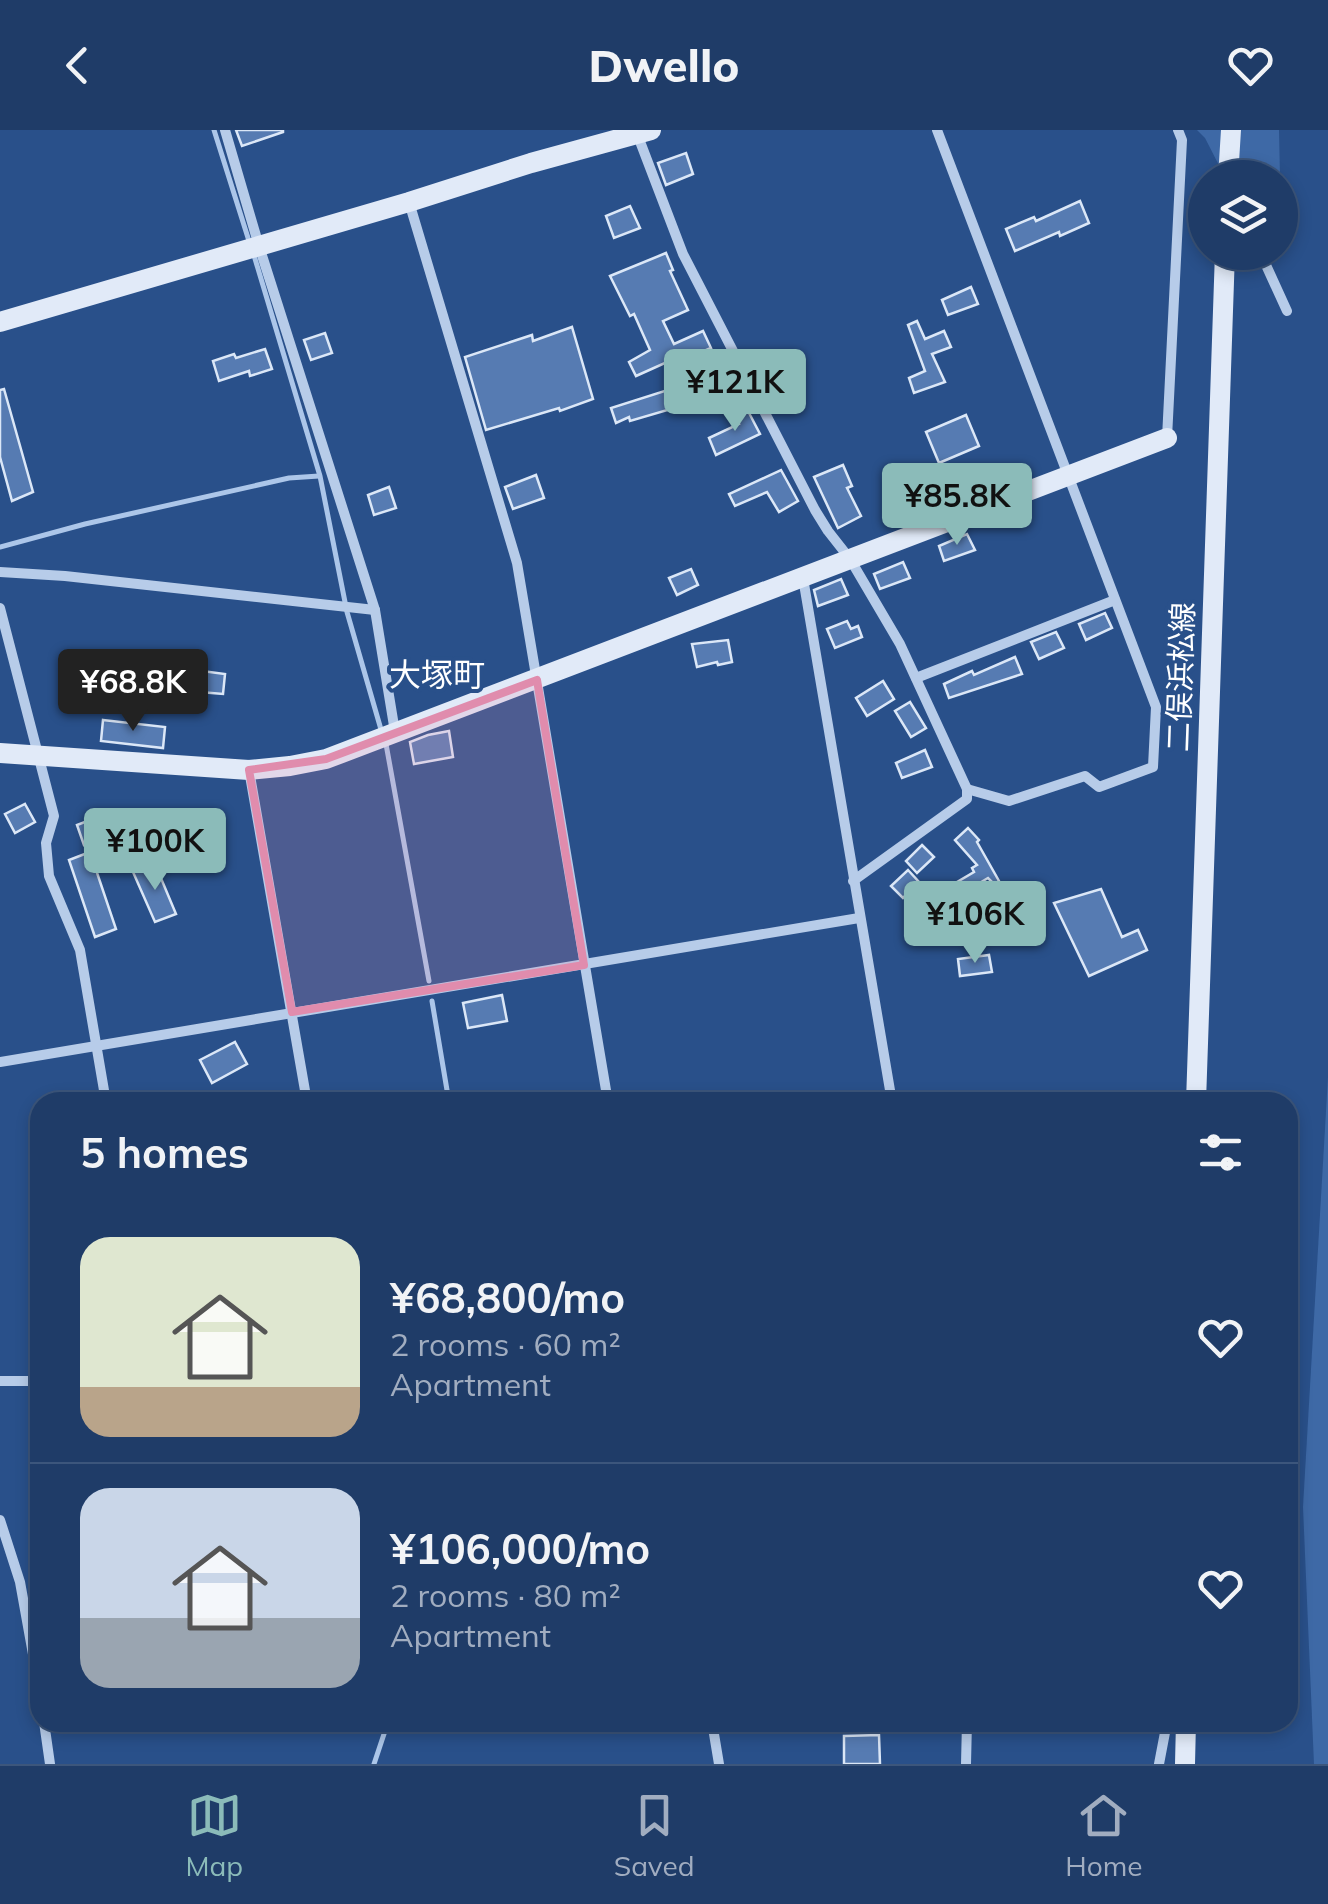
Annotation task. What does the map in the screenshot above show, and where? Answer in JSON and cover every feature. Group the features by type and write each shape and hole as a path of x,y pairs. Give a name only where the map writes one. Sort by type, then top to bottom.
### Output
{"street":[{"path":"225,130 375,610 396,734"},
{"path":"937,130 1156,707 1152,767 1099,788 1084,776 1009,801 967,789"},
{"path":"0,753 249,770 326,759 1167,438 1182,140 1178,130"},
{"path":"1230,160 1231,130"},
{"path":"0,322 641,132 683,254 815,510 850,559 900,644 967,789 967,799 853,882"},
{"path":"409,202 516,563 606,1092"},
{"name":"二俣浜松線","path":"1196,1092 1224,270"},
{"path":"1269,270 1288,311"},
{"path":"0,572 375,610"},
{"path":"802,578 890,1092"},
{"path":"916,678 1116,600"},
{"path":"0,608 54,816 46,844 49,876 80,950 104,1092"},
{"path":"249,770 305,1092"},
{"path":"0,1062 860,918"},
{"path":"0,1381 30,1381"},
{"path":"0,1520 20,1582 30,1638"},
{"path":"45,1732 50,1764"},
{"path":"714,1732 719,1764"},
{"path":"966,1732 966,1764"},
{"path":"1160,1764 1165,1732"},
{"path":"1186,1732 1186,1764"}],"highlighted area":[{"path":"537,680 584,965 292,1012 249,770 326,759"}],"shaded area":[{"path":"1197,130 1279,130 1280,160 1216,160"},
{"path":"1328,1077 1328,1764 1314,1764 1303,1507"}],"building":[{"path":"236,130 283,130 283,132 242,146"},
{"path":"686,153 693,174 666,185 658,163"},
{"path":"1080,201 1089,223 1015,251 1006,229 1034,217 1036,221"},
{"path":"630,206 640,228 614,238 606,216"},
{"path":"666,253 688,310 663,321 674,344 703,331 711,348 690,357 687,353 636,376 629,362 650,350 634,314 630,316 610,276"},
{"path":"971,287 978,304 948,315 942,300"},
{"path":"917,321 925,339 944,331 951,347 932,354 945,382 914,393 909,378 925,371 908,325"},
{"path":"572,327 593,399 486,430 465,357 532,335 533,341"},
{"path":"325,333 332,353 311,360 304,340"},
{"path":"265,349 272,369 250,376 249,371 219,381 213,361"},
{"path":"717,381 722,398 700,406 698,401 616,423 611,408 674,388 676,394"},
{"path":"4,389 33,492 12,501 0,457 0,390"},
{"path":"748,411 760,434 716,455 709,438 739,424 736,418"},
{"path":"966,415 979,446 939,463 926,432"},
{"path":"843,465 852,486 847,488 861,516 838,528 814,477"},
{"path":"781,470 798,501 779,512 767,492 735,506 729,494"},
{"path":"536,475 544,498 513,509 505,487"},
{"path":"389,487 396,508 374,515 368,495"},
{"path":"967,534 975,550 944,561 939,546"},
{"path":"903,562 910,578 880,589 874,574"},
{"path":"691,569 698,585 677,595 669,578"},
{"path":"841,579 848,595 818,606 814,590"},
{"path":"1105,613 1112,628 1086,640 1079,624"},
{"path":"847,621 851,629 858,626 862,637 835,648 827,629"},
{"path":"1056,632 1064,648 1039,659 1031,642"},
{"path":"728,640 732,662 697,667 692,644"},
{"path":"1015,657 1022,674 949,698 944,684"},
{"path":"62,660 85,662 83,683 60,681"},
{"path":"134,663 156,665 154,686 132,684"},
{"path":"202,671 225,674 223,694 200,692"},
{"path":"883,681 894,699 867,716 856,698"},
{"path":"94,684 117,687 115,708 92,706"},
{"path":"910,702 926,728 911,737 895,711"},
{"path":"103,720 165,727 163,748 101,741"},
{"path":"449,731 453,757 414,764 410,742"},
{"path":"925,750 932,767 902,778 896,763"},
{"path":"25,804 35,822 15,833 5,814"},
{"path":"98,817 105,837 84,845 77,825"},
{"path":"968,828 979,840 999,881 994,884 988,878 956,902 947,888 974,872 972,868 977,865 955,840"},
{"path":"922,845 934,857 917,873 906,861"},
{"path":"90,852 116,929 95,937 69,860"},
{"path":"155,864 176,914 155,922 133,872"},
{"path":"908,870 919,882 903,898 891,886"},
{"path":"1101,889 1122,937 1138,930 1147,950 1089,976 1054,903"},
{"path":"989,955 992,972 960,976 958,959"},
{"path":"502,995 507,1021 468,1028 463,1003"},
{"path":"235,1042 247,1064 212,1083 200,1060"},
{"path":"879,1735 880,1764 844,1764 844,1736"}],"waterway":[{"path":"214,130 249,241"},
{"path":"253,252 320,476 347,612 382,733"},
{"path":"0,547 289,478 319,476"},
{"path":"386,744 429,981"},
{"path":"432,1001 447,1092"},
{"path":"374,1764 385,1732"}],"district":[{"name":"大塚町","path":"437,674"}]}
